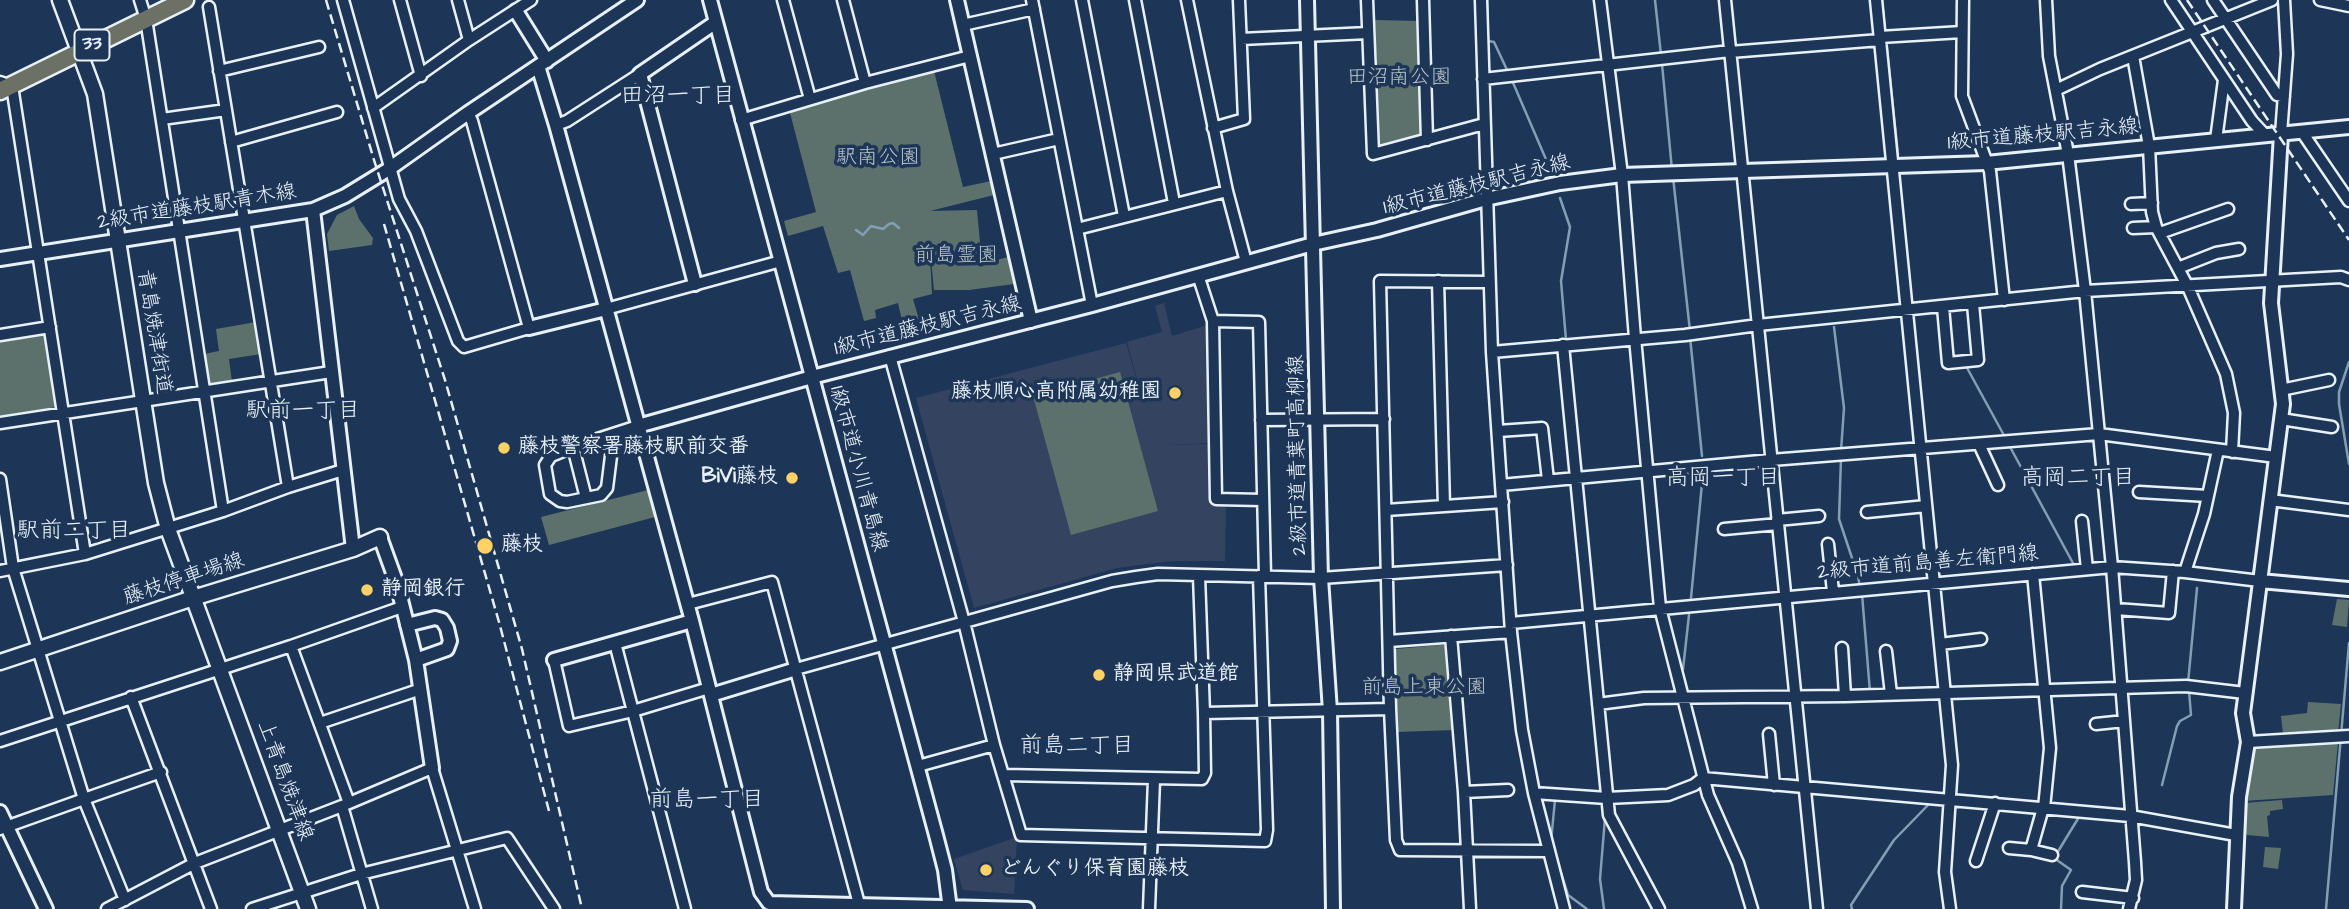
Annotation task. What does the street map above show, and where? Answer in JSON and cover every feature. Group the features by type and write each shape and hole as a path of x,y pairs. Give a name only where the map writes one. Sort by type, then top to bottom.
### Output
{"main road":[{"name":"青島焼津街道","path":"60,0 95,93 156,483 168,529 221,667"},
{"name":"33","path":"4,86 185,0"},
{"name":"藤枝停車場線","path":"0,662 193,598 353,549 380,537"},
{"name":"上青島焼津線","path":"221,667 308,909"}],"street":[{"path":"140,0 146,19 223,511"},
{"path":"343,0 399,199 416,231 458,341 464,347 782,261"},
{"path":"400,0 421,76"},
{"path":"458,0 469,40"},
{"path":"373,108 531,0"},
{"path":"313,210 345,196 389,169 638,0"},
{"name":"1級市道小川青島線","path":"710,0 918,766 945,870 950,908"},
{"path":"783,0 810,99"},
{"path":"843,0 865,83"},
{"path":"957,0 1031,321"},
{"path":"1082,0 1124,216"},
{"path":"1135,0 1174,203"},
{"path":"1187,0 1227,191 1246,262"},
{"path":"1213,128 1244,119 1239,0"},
{"name":"2級市道青葉町高柳線","path":"1307,0 1321,578 1330,711 1333,909"},
{"path":"1367,0 1373,153 1484,124"},
{"path":"1423,0 1427,140"},
{"path":"1481,0 1492,352 1511,628 1522,730 1534,793 1564,909"},
{"path":"1600,0 1622,175 1660,608 1685,698 1703,779 1738,863 1752,909"},
{"path":"1725,0 1817,909"},
{"path":"1876,0 1883,38 1893,167 1952,765 1945,872 1950,909"},
{"path":"1963,0 1962,96 1990,171 2004,300"},
{"path":"2046,0 2049,56 2068,154 2085,291 2116,609 2136,880 2129,909"},
{"path":"2171,0 2252,121 2266,136"},
{"path":"2213,0 2277,95 2284,96"},
{"path":"2056,90 2272,0"},
{"path":"2234,909 2239,797 2248,742 2244,713 2245,693 2283,404 2274,337 2272,283 2287,54 2284,0"},
{"path":"2320,0 2349,6"},
{"path":"962,25 1033,4 1091,305"},
{"path":"209,7 288,487"},
{"path":"516,11 543,64 556,125 688,604 761,892 773,906 859,904 1027,909"},
{"path":"556,125 567,121 716,22"},
{"path":"1483,79 1730,52 1962,32"},
{"path":"1241,39 1368,33"},
{"path":"219,71 319,47"},
{"path":"741,120 865,83 970,56"},
{"path":"2133,56 2149,146 2152,202 2158,230 2188,286 2226,374 2234,413 2232,452"},
{"path":"640,74 695,284"},
{"path":"2216,140 2224,80"},
{"path":"4,86 38,252 85,554"},
{"path":"162,119 226,110"},
{"path":"231,142 337,112"},
{"path":"468,113 529,328"},
{"name":"1級市道藤枝駅吉永線","path":"638,426 620,432 612,448 607,488 601,495 560,502 551,494 545,464 551,456 573,447 638,426 1313,244 1377,230 1486,199 1565,182 1622,175 1986,163 2349,127"},
{"path":"2302,132 2349,201"},
{"path":"993,153 1059,139"},
{"path":"1077,229 1227,191"},
{"path":"2131,204 2152,202"},
{"path":"2133,228 2158,230 2228,209"},
{"name":"2級市道藤枝駅青木線","path":"0,259 313,210 353,549"},
{"path":"2178,268 2216,253 2239,249"},
{"path":"1198,275 1213,321 1216,499 1262,499"},
{"path":"1492,352 1689,334 2085,291 2342,278 2349,280"},
{"path":"1489,282 1380,281 1390,709 1396,840 1400,850 1548,851"},
{"path":"1438,281 1444,506"},
{"path":"1943,307 1948,363 1978,360 1973,304"},
{"path":"890,356 1021,835 1265,841 1267,830 1259,322 1213,321"},
{"path":"0,335 50,327"},
{"path":"1563,345 1609,815 1658,909"},
{"path":"0,423 331,372"},
{"path":"2281,390 2329,380"},
{"path":"1261,420 1384,419"},
{"path":"2281,419 2332,427"},
{"path":"1498,431 1542,428 1548,480"},
{"path":"1501,485 1647,470 2099,434 2276,457"},
{"path":"1979,444 1998,485"},
{"path":"573,447 586,498"},
{"path":"2185,572 2204,514 2218,450"},
{"path":"0,570 85,554 342,470"},
{"path":"0,479 13,568 84,799 125,900"},
{"path":"2139,492 2208,496"},
{"path":"2270,500 2349,510"},
{"path":"1386,510 1503,502"},
{"path":"1867,512 1926,506"},
{"path":"1724,529 1819,516"},
{"path":"2082,521 2087,569"},
{"path":"380,537 397,584 416,660 432,768 475,909"},
{"path":"1828,544 1833,592"},
{"path":"692,621 554,660 569,726 885,646 1112,581 1158,574 1321,578 1507,565"},
{"name":"2級市道前島善左衛門線","path":"1389,641 1511,628 1589,614 2112,567 2349,589"},
{"path":"2116,609 2169,613 2173,571"},
{"path":"2031,850 2044,808 2050,748 2033,574"},
{"path":"1004,775 1202,779 1205,773 1199,576"},
{"path":"688,604 772,582 859,904"},
{"path":"0,741 402,607"},
{"path":"407,625 435,618 442,620 447,628 450,641 447,649 416,660"},
{"path":"1451,636 1464,792 1470,909"},
{"path":"1940,644 1981,639"},
{"path":"615,643 685,909"},
{"path":"291,646 320,723 346,805 361,874 372,909"},
{"path":"1842,648 1845,696"},
{"path":"1886,651 1891,694"},
{"path":"1598,704 1644,698 1845,696 2186,686 2245,693"},
{"path":"320,723 421,689"},
{"path":"131,697 211,909"},
{"path":"1204,713 1390,709"},
{"path":"2096,724 2124,721"},
{"path":"1769,734 1774,785"},
{"path":"2248,742 2344,736"},
{"path":"918,766 995,745"},
{"path":"107,909 194,863 346,805 432,768"},
{"path":"3,828 161,772"},
{"path":"1534,793 1607,798 1668,795 1703,779 2130,816 2236,835"},
{"path":"1149,909 1154,780"},
{"path":"1464,792 1508,790"},
{"path":"1976,861 1995,803"},
{"path":"0,812 3,828 46,909"},
{"path":"252,909 361,874 507,838 554,909"},
{"path":"2009,848 2052,855"},
{"path":"2082,892 2133,898"}],"shaded area":[{"path":"1164,303 1172,336 1208,325 1209,443 1166,445 1208,444 1213,502 1226,506 1225,561 1171,561 1117,568 974,608 916,398 1126,343 1145,408 1127,342 1162,332 1155,306"},
{"name":"どんぐり保育園藤枝","path":"1017,837 1014,894 963,890 954,859"}],"green space":[{"name":"田沼南公園","path":"1375,20 1419,21 1421,137 1383,148 1379,145"},
{"name":"駅南公園","path":"934,71 963,187 991,181 994,195 930,211 977,210 982,264 1008,257 1014,284 969,290 934,290 929,238 932,294 913,299 923,333 906,338 898,303 875,310 876,318 864,321 850,270 838,273 823,226 788,236 784,221 816,212 789,109"},
{"path":"354,206 359,219 373,238 372,245 329,251 327,234 337,215"},
{"path":"256,322 261,354 229,359 232,382 208,386 204,354 219,351 216,329"},
{"path":"46,332 57,407 0,416 0,339"},
{"path":"1120,372 1158,511 1071,535 1033,396"},
{"path":"648,490 655,517 549,545 541,517"},
{"path":"2337,599 2349,600 2347,627 2332,625"},
{"name":"前島上東公園","path":"1450,644 1455,730 1396,732 1396,649"},
{"path":"2308,702 2341,704 2338,733 2283,734 2281,716 2307,713"},
{"path":"2338,742 2333,795 2244,801 2253,744"},
{"path":"2282,800 2283,809 2270,811 2267,816 2269,837 2247,835 2243,830 2244,803"},
{"path":"2265,847 2281,848 2278,869 2263,867"}],"waterway":[{"path":"1487,0 1488,41 1494,42 1508,72"},
{"path":"1655,0 1661,55"},
{"path":"1882,0 1885,33"},
{"path":"1886,40 1898,155"},
{"path":"1662,64 1672,170"},
{"path":"1511,78 1551,171"},
{"path":"1673,177 1690,331"},
{"path":"1560,198 1570,227 1561,281 1566,340"},
{"path":"856,230 863,235 871,226 883,229 893,223 899,228"},
{"path":"1834,327 1844,408 1841,451"},
{"path":"1690,337 1702,456"},
{"path":"2349,362 2339,392 2349,464"},
{"path":"1966,366 2006,439"},
{"path":"2009,445 2074,565"},
{"path":"1841,458 1839,519 1860,588"},
{"path":"1691,598 1703,473"},
{"path":"2188,683 2197,588"},
{"path":"1862,594 1870,692"},
{"path":"1679,672 1683,669 1689,615"},
{"path":"2326,909 2349,643"},
{"path":"2162,785 2177,726 2191,715 2189,691"},
{"path":"1551,841 1555,800"},
{"path":"1852,909 1851,905 1894,840 1931,802"},
{"path":"2061,909 2062,886 2071,870 2054,858 2079,817"},
{"path":"1604,909 1600,879 1605,818"},
{"path":"1555,854 1568,895 1587,909"}],"railway":[{"path":"326,0 445,380 522,649 582,909"},
{"path":"2187,0 2349,240"},
{"path":"384,224 499,622 549,811"}],"place":[{"name":"藤枝順心高附属幼稚園","path":"1175,393"},
{"name":"藤枝警察署藤枝駅前交番","path":"504,448"},
{"name":"BiVi藤枝","path":"792,478"},
{"name":"藤枝","path":"485,546"},
{"name":"静岡銀行","path":"367,590"},
{"name":"静岡県武道館","path":"1099,675"},
{"name":"どんぐり保育園藤枝","path":"986,870"}],"district":[{"name":"田沼一丁目","path":"678,97"},
{"name":"駅前一丁目","path":"303,412"},
{"name":"高岡一丁目","path":"1723,479"},
{"name":"高岡二丁目","path":"2078,479"},
{"name":"駅前二丁目","path":"74,532"},
{"name":"前島二丁目","path":"1077,747"},
{"name":"前島一丁目","path":"707,801"}],"park label":[{"name":"前島霊園","path":"956,257"}]}
